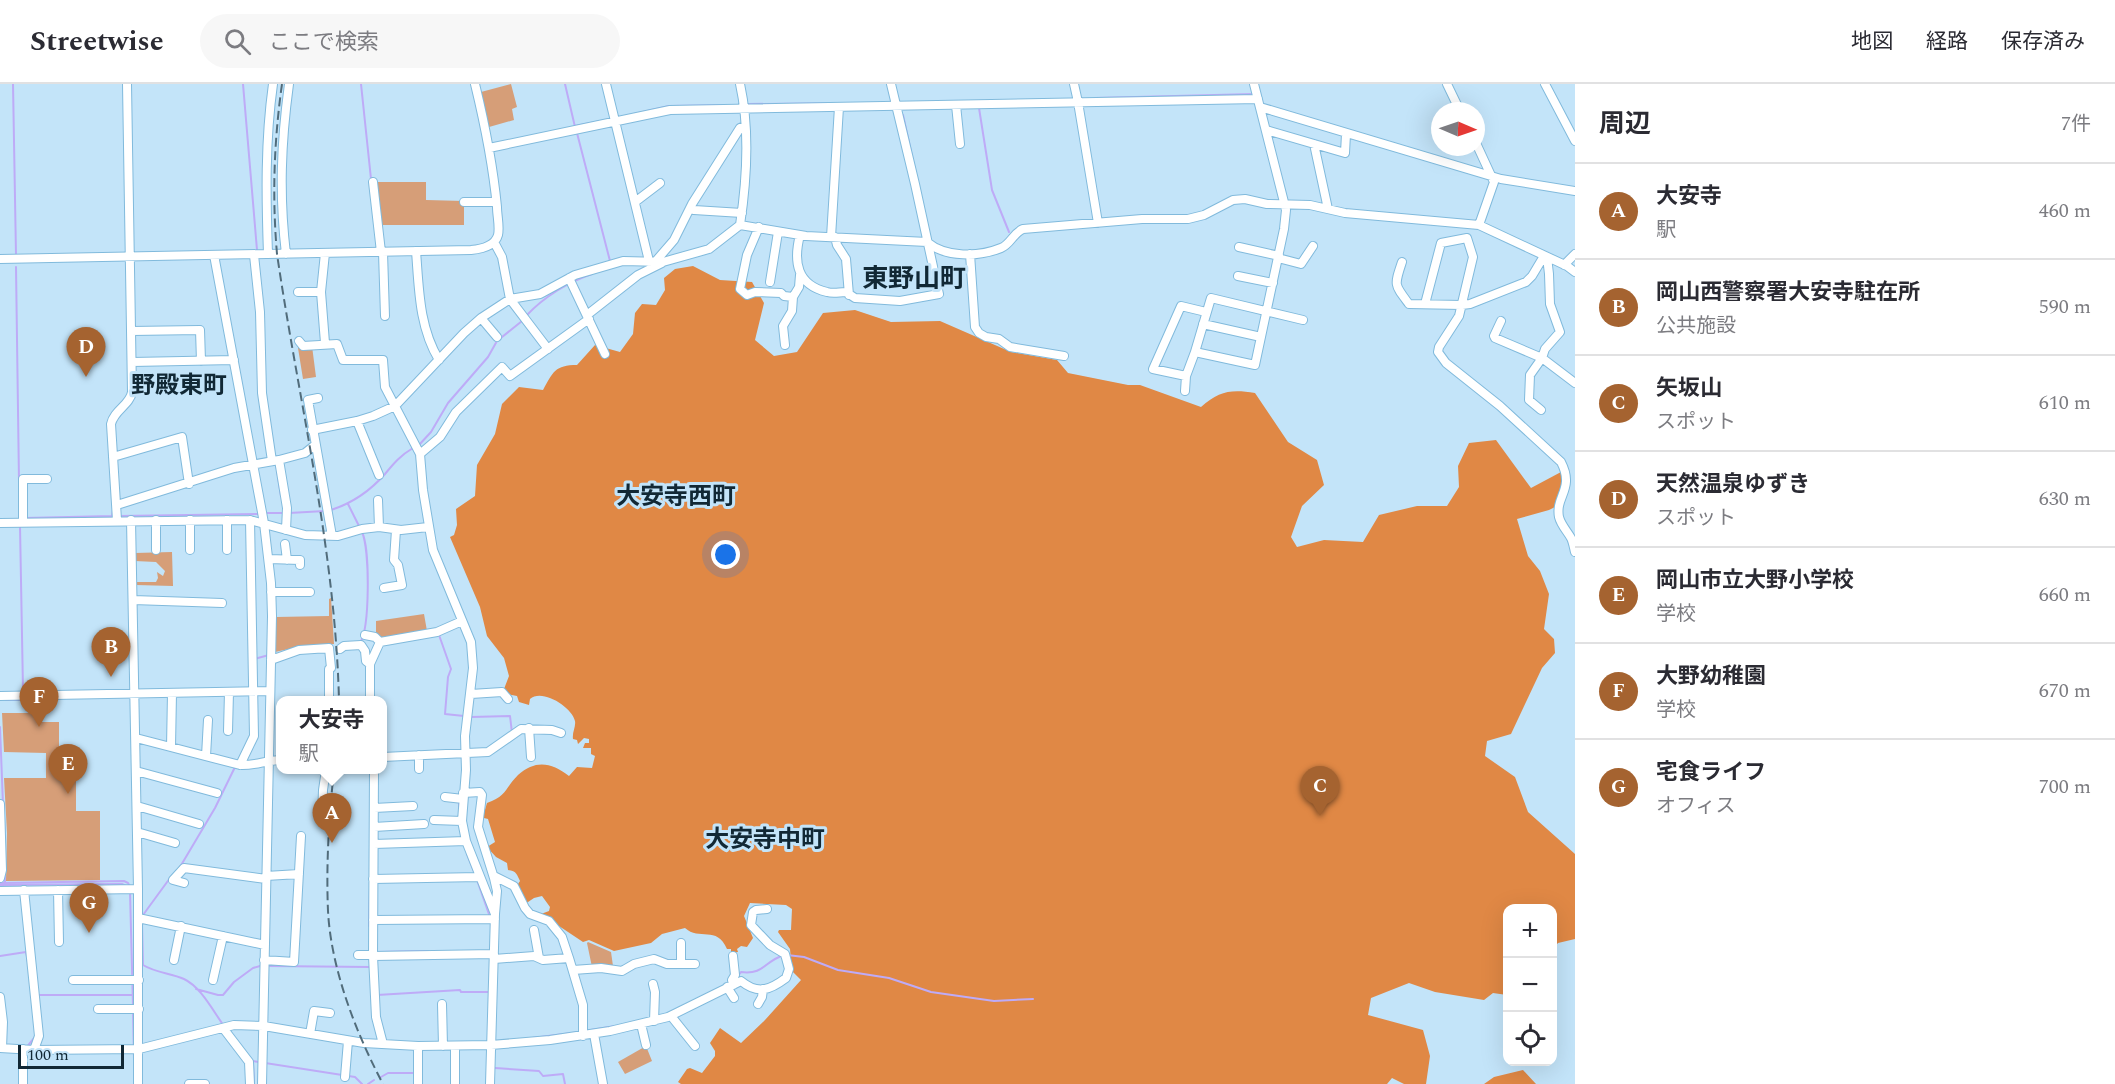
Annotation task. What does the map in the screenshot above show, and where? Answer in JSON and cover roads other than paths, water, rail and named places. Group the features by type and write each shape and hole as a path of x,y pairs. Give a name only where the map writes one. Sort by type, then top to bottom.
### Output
{"street":[{"path":"117,520 111,424 113,417 131,398 132,362 128,84"},
{"path":"268,254 267,140 273,84"},
{"path":"286,254 280,163 289,84"},
{"path":"0,259 478,250 494,242 498,236 498,228 489,148 475,84"},
{"path":"606,84 635,202 656,262"},
{"path":"312,430 374,416 395,405 464,333 481,318 510,299 540,294 622,261 656,262 710,249 740,225 745,196 743,127 745,108 740,84"},
{"path":"800,275 809,286 834,293 846,292 855,298 908,301 939,294 891,84"},
{"path":"1074,84 1098,223"},
{"path":"1448,84 1456,102"},
{"path":"1545,84 1575,141"},
{"path":"489,148 670,110 956,105 1257,96 1346,135 1491,174 1501,179 1575,191"},
{"path":"1195,352 1255,365 1279,257 1285,205 1257,96"},
{"path":"956,105 960,144"},
{"path":"839,107 833,237 846,259 849,295"},
{"path":"420,454 440,437 456,412 502,367 510,376 548,349 656,262 674,240 692,204 743,127"},
{"path":"1266,130 1345,153 1346,135"},
{"path":"1314,144 1328,209"},
{"path":"1479,225 1494,182 1482,156"},
{"path":"373,182 382,252 385,316"},
{"path":"635,202 660,183"},
{"path":"740,225 800,235 927,242 942,252 956,255 1001,248 1023,229 1170,218 1188,219 1233,200 1245,199 1285,205 1310,205 1346,213 1479,225 1575,272"},
{"path":"464,202 496,202"},
{"path":"694,210 742,213"},
{"path":"759,227 747,255 740,289 747,295 755,292 782,293 784,296 793,297"},
{"path":"770,282 778,232"},
{"path":"785,345 783,326 792,311 793,297 799,287 800,235"},
{"path":"1425,304 1441,243 1467,238 1473,257 1460,316 1439,347 1440,356 1548,449 1566,472 1567,487 1559,509 1559,517 1575,552"},
{"path":"494,242 502,257 510,299 548,349"},
{"path":"1239,247 1301,264 1313,246"},
{"path":"416,251 423,322 431,348 439,360"},
{"path":"325,253 321,292 325,343"},
{"path":"970,254 975,327 979,333 986,337 999,339 1010,347 1064,356"},
{"path":"1564,265 1575,254"},
{"path":"214,255 264,523 272,592 262,1084"},
{"path":"254,255 260,312 262,393 286,508 286,530"},
{"path":"1402,262 1396,287 1408,304 1462,305 1526,282 1545,257"},
{"path":"1541,410 1529,400 1530,375 1542,358 1545,349 1560,332 1550,304 1550,273 1545,257"},
{"path":"1238,276 1273,283"},
{"path":"570,281 605,354"},
{"path":"298,292 321,292"},
{"path":"1185,392 1186,376 1211,298 1303,320"},
{"path":"1186,376 1153,369 1181,306 1206,312"},
{"path":"481,318 497,338"},
{"path":"1501,321 1495,338 1542,358 1575,383"},
{"path":"1203,324 1261,338"},
{"path":"131,331 200,330 201,361"},
{"path":"299,341 303,346 337,344 343,360 383,360 385,387 420,454 428,527 439,569 471,642 474,658 465,736 466,770 461,797 460,821 464,841 493,918"},
{"path":"132,362 234,360"},
{"path":"318,398 308,400 332,536"},
{"path":"357,421 379,475"},
{"path":"114,457 182,436 189,484"},
{"path":"117,505 253,464 305,453 315,445"},
{"path":"23,520 23,479 47,479"},
{"path":"1567,487 1575,493"},
{"path":"378,500 378,527"},
{"path":"0,523 23,520 250,520 305,535 332,536 378,527 396,530 428,527"},
{"path":"131,520 137,832 132,889 138,918 135,980 135,1049 138,1084"},
{"path":"156,520 156,550"},
{"path":"190,520 190,550"},
{"path":"227,520 227,550"},
{"path":"239,763 254,736 250,520"},
{"path":"384,588 402,585 398,565 394,560 396,530"},
{"path":"285,544 287,560"},
{"path":"269,559 300,560 300,565"},
{"path":"272,592 310,592"},
{"path":"133,600 222,603"},
{"path":"365,635 380,642 437,632 462,621"},
{"path":"370,696 370,664 380,642"},
{"path":"340,649 344,646 361,645 365,651 366,662 370,664"},
{"path":"272,656 299,650 330,649 329,696"},
{"path":"0,696 270,691"},
{"path":"228,731 229,692"},
{"path":"471,694 502,692 508,699"},
{"path":"171,747 172,693"},
{"path":"206,756 208,720"},
{"path":"529,729 531,757"},
{"path":"387,757 488,752 517,732 529,729 552,730 561,733"},
{"path":"136,738 239,763 256,765 276,760"},
{"path":"419,754 419,769"},
{"path":"136,771 217,793"},
{"path":"322,817 325,774"},
{"path":"374,774 372,954 376,1017 382,1042"},
{"path":"445,797 461,797 480,792 482,795 478,827 497,891 493,918 490,1084"},
{"path":"0,804 2,870 0,878"},
{"path":"136,806 199,824"},
{"path":"374,808 413,806"},
{"path":"434,820 460,821"},
{"path":"374,827 423,825"},
{"path":"137,832 175,843"},
{"path":"264,960 294,962 301,836"},
{"path":"374,844 464,841"},
{"path":"184,883 173,880 184,868 266,878 299,874"},
{"path":"494,876 513,886 530,914 549,921 562,938 583,1005 583,1033"},
{"path":"373,879 477,877"},
{"path":"0,891 132,889"},
{"path":"58,890 59,942"},
{"path":"23,1084 27,1050 39,1036 24,891"},
{"path":"0,997 3,1022 1,1048 27,1050 135,1049 225,1027 264,1026 311,1032 348,1041 382,1042 418,1047 491,1043 583,1033 594,1034 671,1016 741,981 751,989 763,990 786,978 789,969 785,955 752,928 753,912 767,909"},
{"path":"138,918 265,945"},
{"path":"373,920 493,918"},
{"path":"174,960 181,926"},
{"path":"534,930 539,958"},
{"path":"213,980 223,936"},
{"path":"681,943 681,963"},
{"path":"358,955 534,956 543,960 569,958"},
{"path":"733,956 735,975 731,984 734,998"},
{"path":"573,970 601,968 622,971 634,964 654,959 667,964 695,964"},
{"path":"73,980 135,980"},
{"path":"652,984 656,992 654,1019"},
{"path":"758,1004 763,990"},
{"path":"442,1004 443,1045"},
{"path":"98,1009 135,1009"},
{"path":"311,1032 314,1011 330,1013"},
{"path":"671,1016 695,1046"},
{"path":"641,1024 646,1045"},
{"path":"225,1027 249,1062 250,1084"},
{"path":"594,1034 603,1084"},
{"path":"344,1076 348,1041"},
{"path":"455,1046 455,1084"},
{"path":"418,1047 418,1084"},
{"path":"189,1084 205,1084"}],"waterway":[{"path":"13,84 16,255"},
{"path":"243,84 257,250"},
{"path":"361,84 371,179"},
{"path":"565,84 575,127"},
{"path":"1095,98 1254,94"},
{"path":"748,104 869,103"},
{"path":"625,116 669,106 741,105"},
{"path":"979,108 992,190 1009,232"},
{"path":"903,115 915,170"},
{"path":"575,126 611,119"},
{"path":"577,133 610,261"},
{"path":"16,267 19,482"},
{"path":"527,315 557,291 592,274"},
{"path":"419,445 431,432 448,403 488,357 497,341 522,321"},
{"path":"331,510 347,504 367,491 405,453 413,448"},
{"path":"276,463 281,496"},
{"path":"348,504 359,526"},
{"path":"25,518 112,516 113,510"},
{"path":"289,513 325,511"},
{"path":"266,513 284,513"},
{"path":"120,516 258,514"},
{"path":"20,526 23,690"},
{"path":"360,643 366,622 368,588 365,541 362,532"},
{"path":"439,635 451,669 448,677 445,714 464,716"},
{"path":"254,659 269,655"},
{"path":"6,700 24,700"},
{"path":"471,717 510,716 512,733"},
{"path":"0,727 3,805"},
{"path":"180,867 215,808 236,765"},
{"path":"459,802 459,817"},
{"path":"4,817 5,859"},
{"path":"467,854 475,874"},
{"path":"5,870 5,883"},
{"path":"143,915 170,878"},
{"path":"477,880 490,917"},
{"path":"0,883 124,881 130,887"},
{"path":"0,885 122,884 128,887"},
{"path":"369,926 370,889"},
{"path":"130,892 133,1006"},
{"path":"142,924 143,965 190,983 201,993 224,1026"},
{"path":"377,952 428,951"},
{"path":"0,956 26,952 28,962"},
{"path":"787,955 804,957 838,970 889,978 931,992 994,1001 1033,999"},
{"path":"738,976 741,972 760,970 782,956"},
{"path":"196,989 223,995 234,982 253,968 260,966"},
{"path":"268,966 370,967"},
{"path":"377,995 460,990 461,992 490,992"},
{"path":"36,995 133,995"},
{"path":"133,1012 134,1060"},
{"path":"585,1031 615,1026"},
{"path":"532,1038 580,1032"},
{"path":"26,1048 35,1037"},
{"path":"250,1058 253,1061 254,1084"},
{"path":"253,1061 355,1077 362,1084"},
{"path":"495,1068 539,1071 543,1076 563,1074 565,1084"},
{"path":"381,1077 388,1073 415,1073"},
{"path":"368,1084 374,1080"}],"railway":[{"path":"282,84 275,169 277,254 315,476 331,587 339,696"},
{"path":"334,774 328,858 330,933 346,1000 363,1044 383,1084"}],"place":[{"name":"天然温泉ゆずき","path":"86,377"},
{"name":"岡山西警察署大安寺駐在所","path":"111,677"},
{"name":"大野幼稚園","path":"39,727"},
{"name":"岡山市立大野小学校","path":"68,794"},
{"name":"矢坂山","path":"1320,816"},
{"name":"大安寺","path":"332,843"},
{"name":"宅食ライフ","path":"89,933"}],"district":[{"name":"東野山町","path":"914,278"},
{"name":"野殿東町","path":"179,385"},
{"name":"大安寺西町","path":"676,496"},
{"name":"大安寺中町","path":"765,839"}]}
